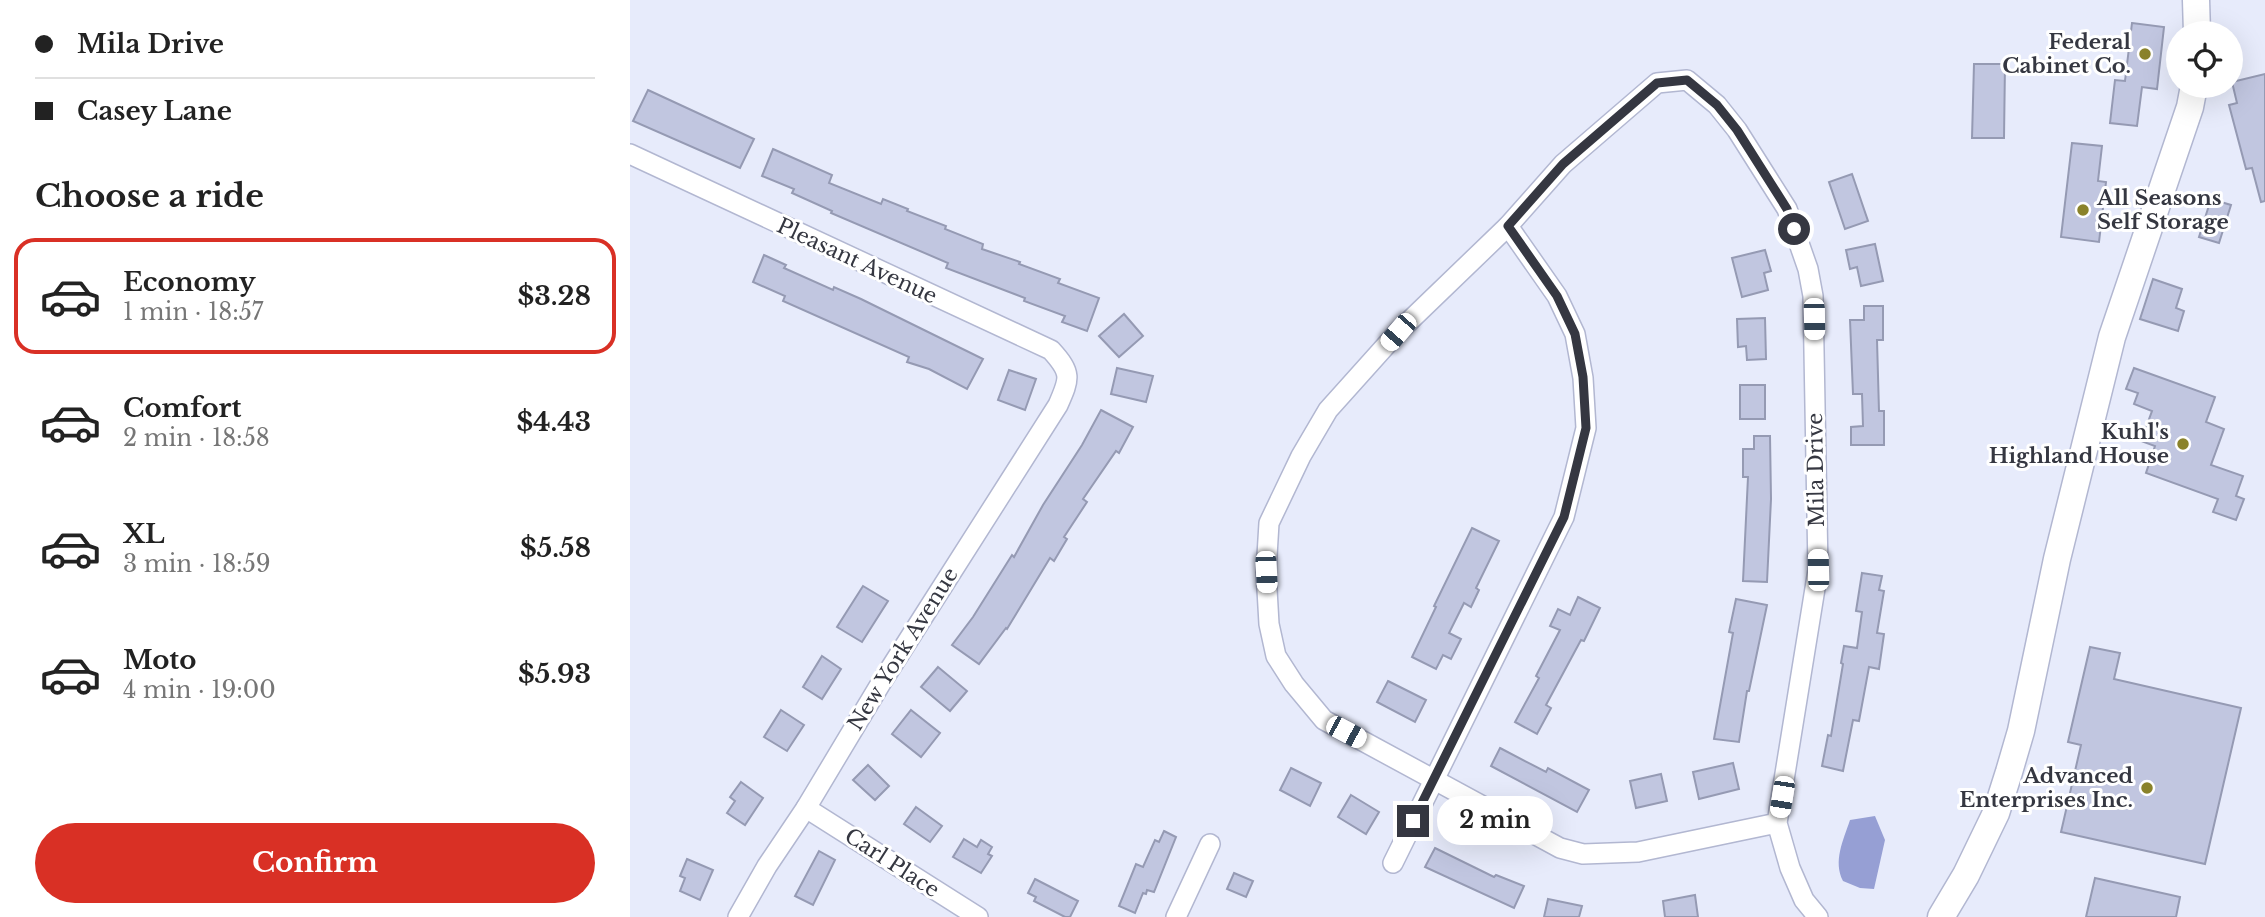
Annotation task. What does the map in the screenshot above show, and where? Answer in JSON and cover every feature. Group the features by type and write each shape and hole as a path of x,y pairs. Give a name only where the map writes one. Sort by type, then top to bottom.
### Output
{"street":[{"path":"2196,0 2197,21"},
{"name":"Mila Drive","path":"1508,226 1563,164 1657,83 1687,80 1717,105 1737,130 1787,209 1808,269 1813,296 1818,570 1777,822 1790,868 1804,900 1818,917"},
{"path":"1941,917 1996,813 2009,772 2021,732 2056,559 2112,337 2192,98"},
{"name":"Pleasant Avenue","path":"630,153 1051,350 1063,364 1068,382"},
{"path":"1393,863 1433,779 1564,517 1586,428 1583,377 1575,334 1557,296 1508,226 1406,323 1328,410 1301,456 1269,523 1266,572 1269,624 1276,656 1294,684 1324,720 1433,779 1560,848 1583,854 1638,852 1777,822"},
{"name":"New York Avenue","path":"738,917 881,683 1058,405 1068,382"},
{"name":"Carl Place","path":"806,808 978,917"},
{"path":"1176,917 1210,844"}],"water":[{"path":"1875,816 1885,840 1874,889 1860,888 1843,881 1839,866 1840,851 1850,820"}],"building":[{"name":"Federal Cabinet Co.","path":"2132,23 2164,27 2157,89 2142,87 2137,126 2110,123 2115,80 2125,81"},
{"path":"1974,64 2005,64 2004,138 1972,138"},
{"path":"2265,74 2265,201 2261,202 2252,168 2246,169 2229,105 2237,103 2236,98 2243,98 2243,79"},
{"path":"648,90 754,139 740,168 633,121"},
{"name":"All Seasons Self Storage","path":"2072,143 2102,146 2098,181 2106,182 2099,242 2061,237"},
{"path":"773,149 832,175 829,183 881,204 883,199 908,209 907,211 946,226 945,229 983,244 982,249 1020,262 1019,264 1060,279 1058,283 1099,298 1087,331 1062,322 1065,316 946,268 948,263 831,213 832,211 792,193 794,189 762,176"},
{"path":"1852,174 1868,221 1845,229 1829,182"},
{"path":"2211,199 2231,205 2219,243 2199,237"},
{"path":"1875,244 1883,281 1861,286 1857,267 1850,269 1846,250"},
{"path":"1765,250 1771,271 1764,273 1768,290 1742,297 1732,258"},
{"path":"764,255 786,265 784,268 833,290 834,287 861,299 983,359 967,389 929,369 907,362 909,357 783,301 785,296 753,282"},
{"path":"2153,279 2182,289 2176,308 2184,311 2178,331 2140,319"},
{"path":"1864,306 1883,306 1883,340 1877,340 1879,411 1884,411 1884,445 1851,445 1851,427 1863,426 1862,394 1853,394 1850,320 1864,320"},
{"path":"1124,314 1143,336 1119,357 1099,336"},
{"path":"1765,318 1766,359 1747,360 1746,346 1738,347 1737,319"},
{"path":"1117,368 1153,376 1146,402 1111,394"},
{"name":"Kuhl's Highland House","path":"2134,368 2215,397 2206,422 2224,429 2211,465 2243,476 2236,496 2244,499 2236,520 2213,512 2218,499 2146,473 2155,446 2141,441 2152,411 2134,404 2138,393 2126,389"},
{"path":"1009,370 1036,379 1025,410 998,400"},
{"path":"1740,385 1765,385 1765,419 1740,419"},
{"path":"1101,410 1133,427 1119,453 1116,451 1083,499 1087,502 1064,537 1067,539 1054,561 1050,558 1007,629 979,664 952,645 1012,555 1014,557"},
{"path":"1754,436 1770,436 1771,499 1767,582 1743,581 1748,477 1743,477 1743,449 1754,449"},
{"path":"1472,528 1499,541 1476,588 1479,590 1471,607 1464,603 1449,633 1461,639 1451,659 1443,655 1436,669 1412,657"},
{"path":"1862,573 1882,576 1879,590 1884,591 1877,633 1884,634 1879,669 1869,667 1859,721 1853,720 1843,771 1822,766 1828,735 1831,736 1844,646 1857,648 1862,612 1856,611"},
{"path":"863,586 888,601 862,642 837,627"},
{"path":"1578,597 1600,608 1546,705 1551,708 1537,734 1515,722 1539,678 1536,676 1560,630 1550,626 1558,609 1570,615"},
{"path":"1736,599 1767,605 1747,691 1739,742 1714,739 1733,633 1729,632"},
{"name":"Advanced Enterprises Inc.","path":"2090,647 2120,653 2114,679 2241,708 2205,864 2061,832 2081,745 2068,742"},
{"path":"822,656 841,669 822,699 803,687"},
{"path":"938,667 967,691 950,711 921,687"},
{"path":"1388,681 1426,700 1415,722 1377,702"},
{"path":"781,710 804,725 787,751 764,737"},
{"path":"911,710 940,733 921,757 892,734"},
{"path":"1500,748 1546,772 1548,768 1589,790 1577,812 1491,766"},
{"path":"1733,763 1739,789 1699,799 1693,772"},
{"path":"868,765 889,786 875,800 853,780"},
{"path":"1291,768 1321,783 1310,806 1280,790"},
{"path":"1661,774 1667,801 1636,808 1630,781"},
{"path":"741,782 763,798 745,825 727,813 735,801 730,797"},
{"path":"1351,795 1379,812 1366,834 1338,817"},
{"path":"916,807 942,826 930,842 904,824"},
{"path":"1164,831 1176,837 1154,892 1147,890 1146,894 1143,893 1135,913 1119,906 1136,864 1143,867 1155,840 1159,842"},
{"path":"964,839 977,847 981,840 992,847 988,854 992,856 981,873 953,857"},
{"path":"1435,848 1494,877 1496,875 1524,886 1514,908 1425,867"},
{"path":"819,851 835,860 813,905 795,896"},
{"path":"687,859 713,870 700,900 680,891 685,878 680,876"},
{"path":"1234,873 1253,881 1246,897 1227,889"},
{"path":"2095,878 2180,897 2176,917 2086,917"},
{"path":"1035,879 1078,901 1070,917 1034,901 1036,897 1028,893"},
{"path":"1695,895 1698,917 1665,917 1663,901"},
{"path":"1548,899 1582,906 1579,917 1544,917"}],"place":[{"name":"Federal Cabinet Co.","path":"2145,54"},
{"name":"All Seasons Self Storage","path":"2083,210"},
{"name":"Kuhl's Highland House","path":"2183,444"},
{"name":"Advanced Enterprises Inc.","path":"2147,788"}],"route":[{"path":"1413,821 1564,517 1586,428 1583,377 1575,334 1557,296 1508,226 1563,164 1657,83 1687,80 1717,105 1737,130 1787,209 1794,229"}]}
